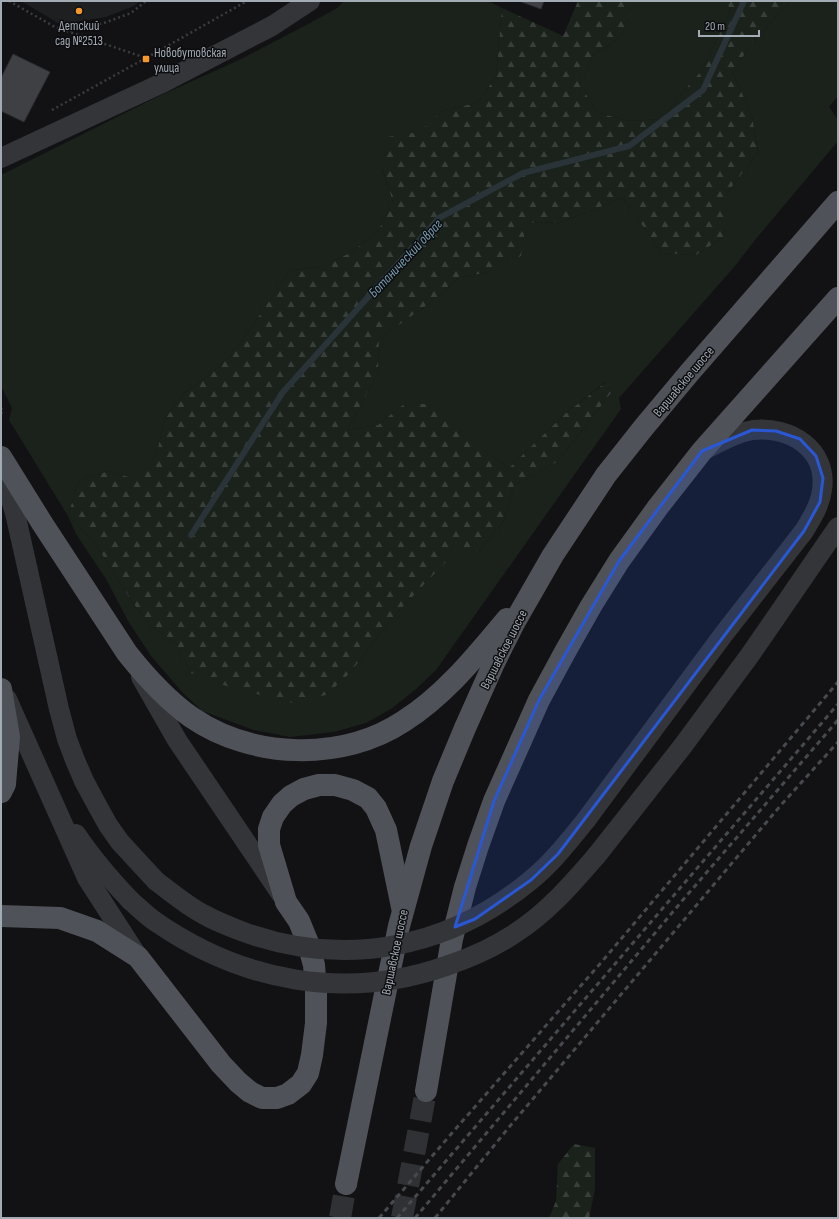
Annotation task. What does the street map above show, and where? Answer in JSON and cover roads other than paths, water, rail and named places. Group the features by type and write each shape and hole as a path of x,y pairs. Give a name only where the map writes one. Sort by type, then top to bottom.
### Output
{"main road":[{"name":"Варшавское шоссе","path":"346,1184 402,910 421,846 443,781 465,728 494,663 514,623 557,549 606,476 644,427 838,202"},
{"path":"426,1092 452,939 465,887 494,801 539,700 591,606 619,561 658,507 702,451 838,298"},
{"path":"1,457 42,523 127,653 143,672 167,697 192,717 217,732 242,741 271,748 297,750 324,749 353,744 378,735 404,721 455,679 484,647 541,578"},
{"path":"1,689 9,737 5,784 1,792"},
{"path":"1,916 60,918 97,931 138,957 222,1064 238,1082 250,1092 262,1098 277,1098 288,1094 301,1084 308,1073 312,1056 316,1023 314,965 308,942 299,921 286,902 269,845 269,829 273,817 282,804 291,796 304,789 319,785 335,785 353,790 368,798 376,808 386,830 402,910"}],"street":[{"path":"1,158 160,84 272,26 310,1"},
{"path":"1,466 15,513 67,739 84,781 108,826 120,842 156,881 202,914 259,938 317,950 366,950 419,940 475,919 496,906 531,880 558,854 586,820 723,635 804,531 815,514 820,502 822,490 823,478 821,467 816,456 808,446 800,440 789,434 776,431 752,430 740,433 702,451"},
{"path":"46,787 83,845 114,884 131,901 155,922 218,957 249,969 281,977 314,982 342,984 369,983 397,980 428,972 460,961 490,948 515,933 549,908 575,881 682,747 750,655 838,527"},
{"path":"127,653 177,740 286,902"},
{"path":"1,685 87,878 138,957"}],"waterway":[{"name":"Ботанический овраг","path":"191,535 283,392 439,218 523,173 629,146 703,90 744,1"}],"tunnel":[{"path":"402,1218 426,1091"},
{"path":"340,1218 346,1184"}],"railway":[{"path":"379,1218 605,958 838,682"},
{"path":"397,1218 838,704"},
{"path":"415,1218 682,901 838,720"},
{"path":"435,1218 510,1126 781,805 838,742"}],"place":[{"name":"Детский сад №2513","path":"79,11"},
{"name":"Новобутовская улица","path":"146,59"}]}
